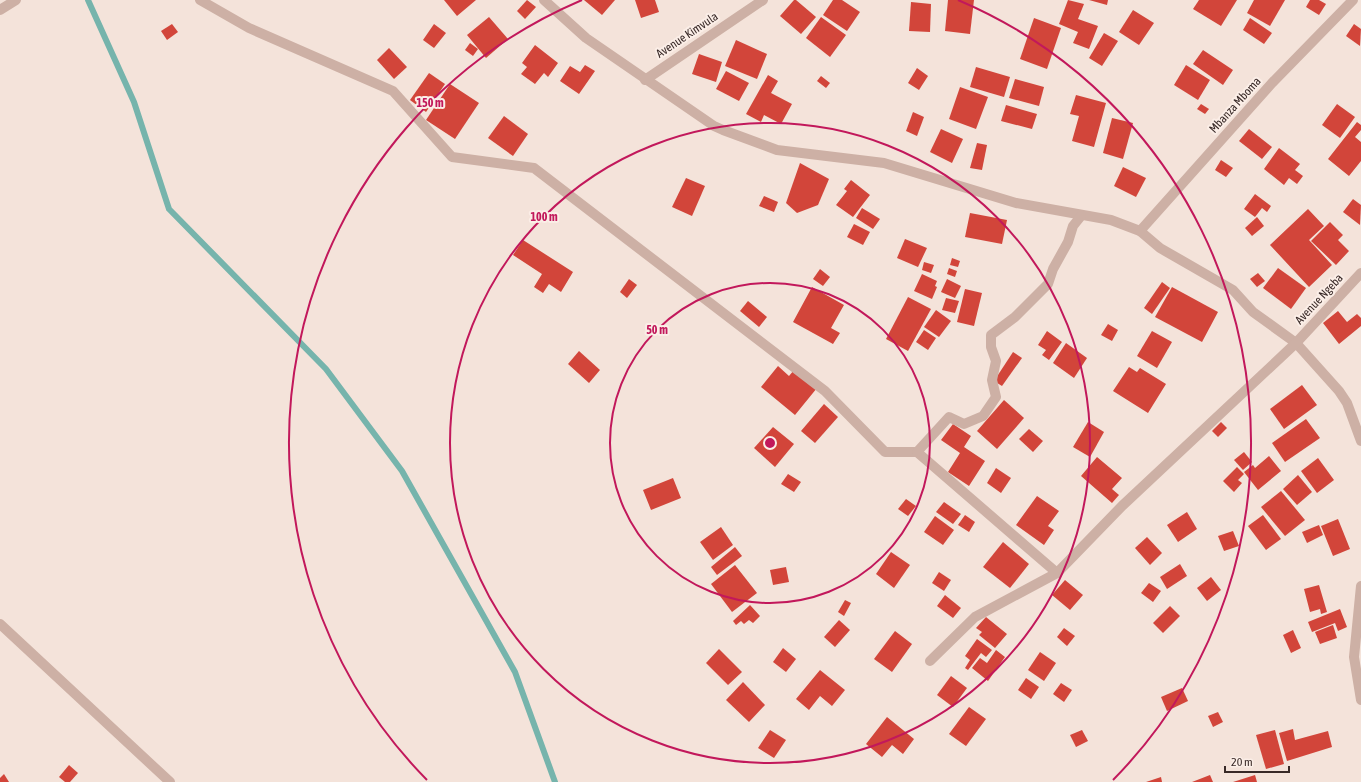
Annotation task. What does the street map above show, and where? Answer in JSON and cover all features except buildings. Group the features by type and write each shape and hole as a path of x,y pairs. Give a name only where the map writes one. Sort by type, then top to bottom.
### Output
{"street":[{"path":"0,10 16,0"},
{"path":"200,0 249,28 393,91 452,157 534,168 825,391 885,452 917,452 1057,573"},
{"path":"544,0 586,38 714,126 777,150 884,163 1016,203 1081,216 1111,220 1140,231 1160,248 1233,290 1253,312 1296,343 1339,391 1347,404 1361,441"},
{"name":"Avenue Kimvula","path":"645,80 763,0"},
{"name":"Mbanza Mboma","path":"1140,231 1267,88 1353,0"},
{"path":"917,452 949,417 964,424 983,416 996,397 992,380 996,361 991,346 991,335 1015,317 1048,284 1053,269 1068,242 1073,226 1081,216"},
{"name":"Avenue Ngeba","path":"930,661 975,617 1057,573 1122,506 1296,343 1361,273"},
{"path":"1361,586 1354,657 1361,700"},
{"path":"0,624 170,782"}],"waterway":[{"path":"88,0 134,102 169,209 326,369 402,471 515,672 555,782"}]}
